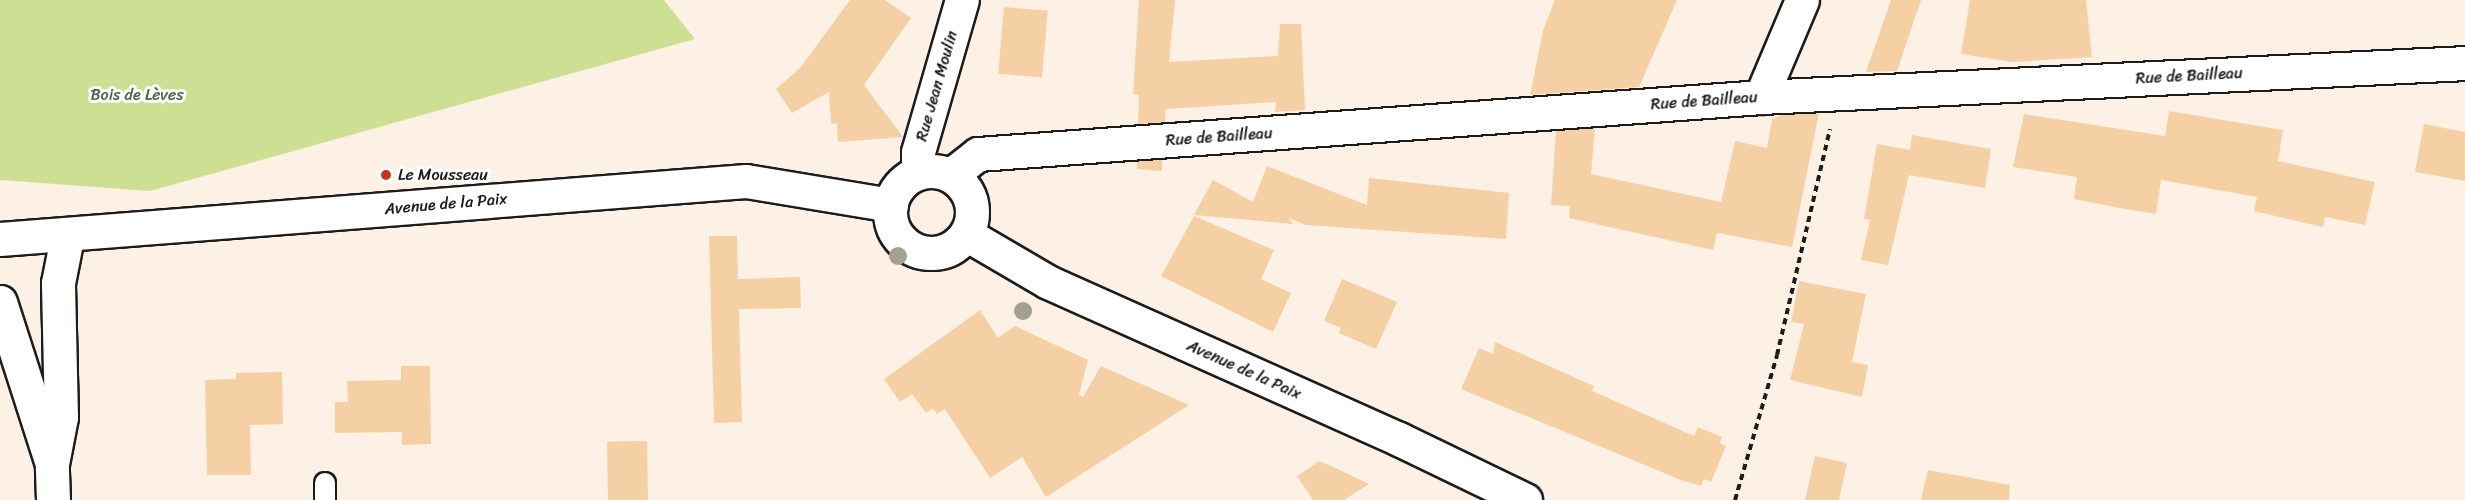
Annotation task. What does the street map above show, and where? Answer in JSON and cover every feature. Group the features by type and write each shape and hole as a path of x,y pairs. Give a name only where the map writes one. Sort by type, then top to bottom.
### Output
{"street":[{"name":"Rue Jean Moulin","path":"918,173 918,152 962,0"},
{"path":"1761,97 1802,0"},
{"name":"Rue de Bailleau","path":"951,175 978,154 1761,97 2465,63"},
{"path":"937,171 951,175 962,184 972,209 966,234 945,251 919,252 897,237 891,224 891,205 900,184 918,173 937,171"},
{"name":"Avenue de la Paix","path":"0,239 67,237 746,181 891,205"},
{"name":"Avenue de la Paix","path":"966,234 1048,282 1388,434 1525,500"},
{"path":"53,500 52,464 61,417 58,283 67,237"},
{"path":"0,302 52,464"}],"path":[{"path":"1735,500 1777,355 1839,93"}],"green space":[{"name":"Bois de Lèves","path":"0,0 664,0 695,39 150,191 0,180"}],"building":[{"path":"850,0 885,0 911,18 864,85 903,137 838,142 837,123 831,124 829,92 792,113 776,89 800,68"},
{"path":"1139,0 1175,0 1169,62 1278,56 1280,24 1301,24 1305,110 1275,112 1276,102 1166,109 1165,122 1138,124 1139,95 1133,94"},
{"path":"1555,0 1677,0 1639,87 1530,95 1543,31"},
{"path":"1891,0 1921,0 1897,71 1866,72"},
{"path":"1970,0 2086,0 2092,57 2012,62 1961,54"},
{"path":"1004,7 1048,11 1042,78 998,74"},
{"path":"2169,111 2283,130 2278,161 2375,182 2365,225 2325,217 2323,227 2254,211 2257,197 2161,180 2156,214 2125,209 2074,199 2077,177 2013,167 2024,114 2165,136"},
{"path":"1819,113 1792,247 1717,233 1713,250 1569,218 1570,206 1551,205 1556,131 1595,128 1591,174 1721,202 1735,141 1767,148 1772,119 1781,115"},
{"path":"2424,124 2465,132 2465,181 2415,172"},
{"path":"1912,135 1991,149 1985,188 1909,175 1888,265 1861,260 1870,220 1864,219 1877,144 1910,150"},
{"path":"1162,159 1162,171 1137,169 1137,161"},
{"path":"1267,166 1367,205 1369,178 1509,193 1506,239 1306,225 1289,218 1293,224 1194,215 1213,180 1253,202"},
{"path":"1194,216 1274,250 1261,279 1291,293 1273,332 1161,276"},
{"path":"709,236 737,236 738,279 800,277 801,308 739,309 742,422 714,423"},
{"path":"1342,279 1397,302 1376,349 1339,333 1341,328 1324,321"},
{"path":"1799,281 1866,294 1852,362 1868,365 1862,397 1790,380 1804,324 1791,322"},
{"path":"980,310 998,338 1015,326 1088,360 1079,395 1083,397 1101,366 1189,405 1046,497 1022,457 990,478 945,409 937,414 933,408 926,413 912,394 900,402 884,379"},
{"path":"1495,342 1594,386 1592,391 1694,436 1698,427 1722,437 1720,443 1726,446 1711,482 1704,479 1701,486 1681,480 1461,389 1479,348 1493,354"},
{"path":"401,366 430,366 431,444 402,445 402,432 335,433 335,402 348,402 347,381 401,380"},
{"path":"282,372 283,424 250,425 251,475 207,475 205,380 236,379 236,373"},
{"path":"647,441 648,500 608,500 607,442"},
{"path":"1815,456 1847,463 1839,500 1805,500"},
{"path":"1319,461 1369,484 1344,500 1313,500 1297,476"},
{"path":"1928,470 2010,485 2009,500 1921,500"}],"place":[{"name":"Le Mousseau","path":"386,175"}]}
